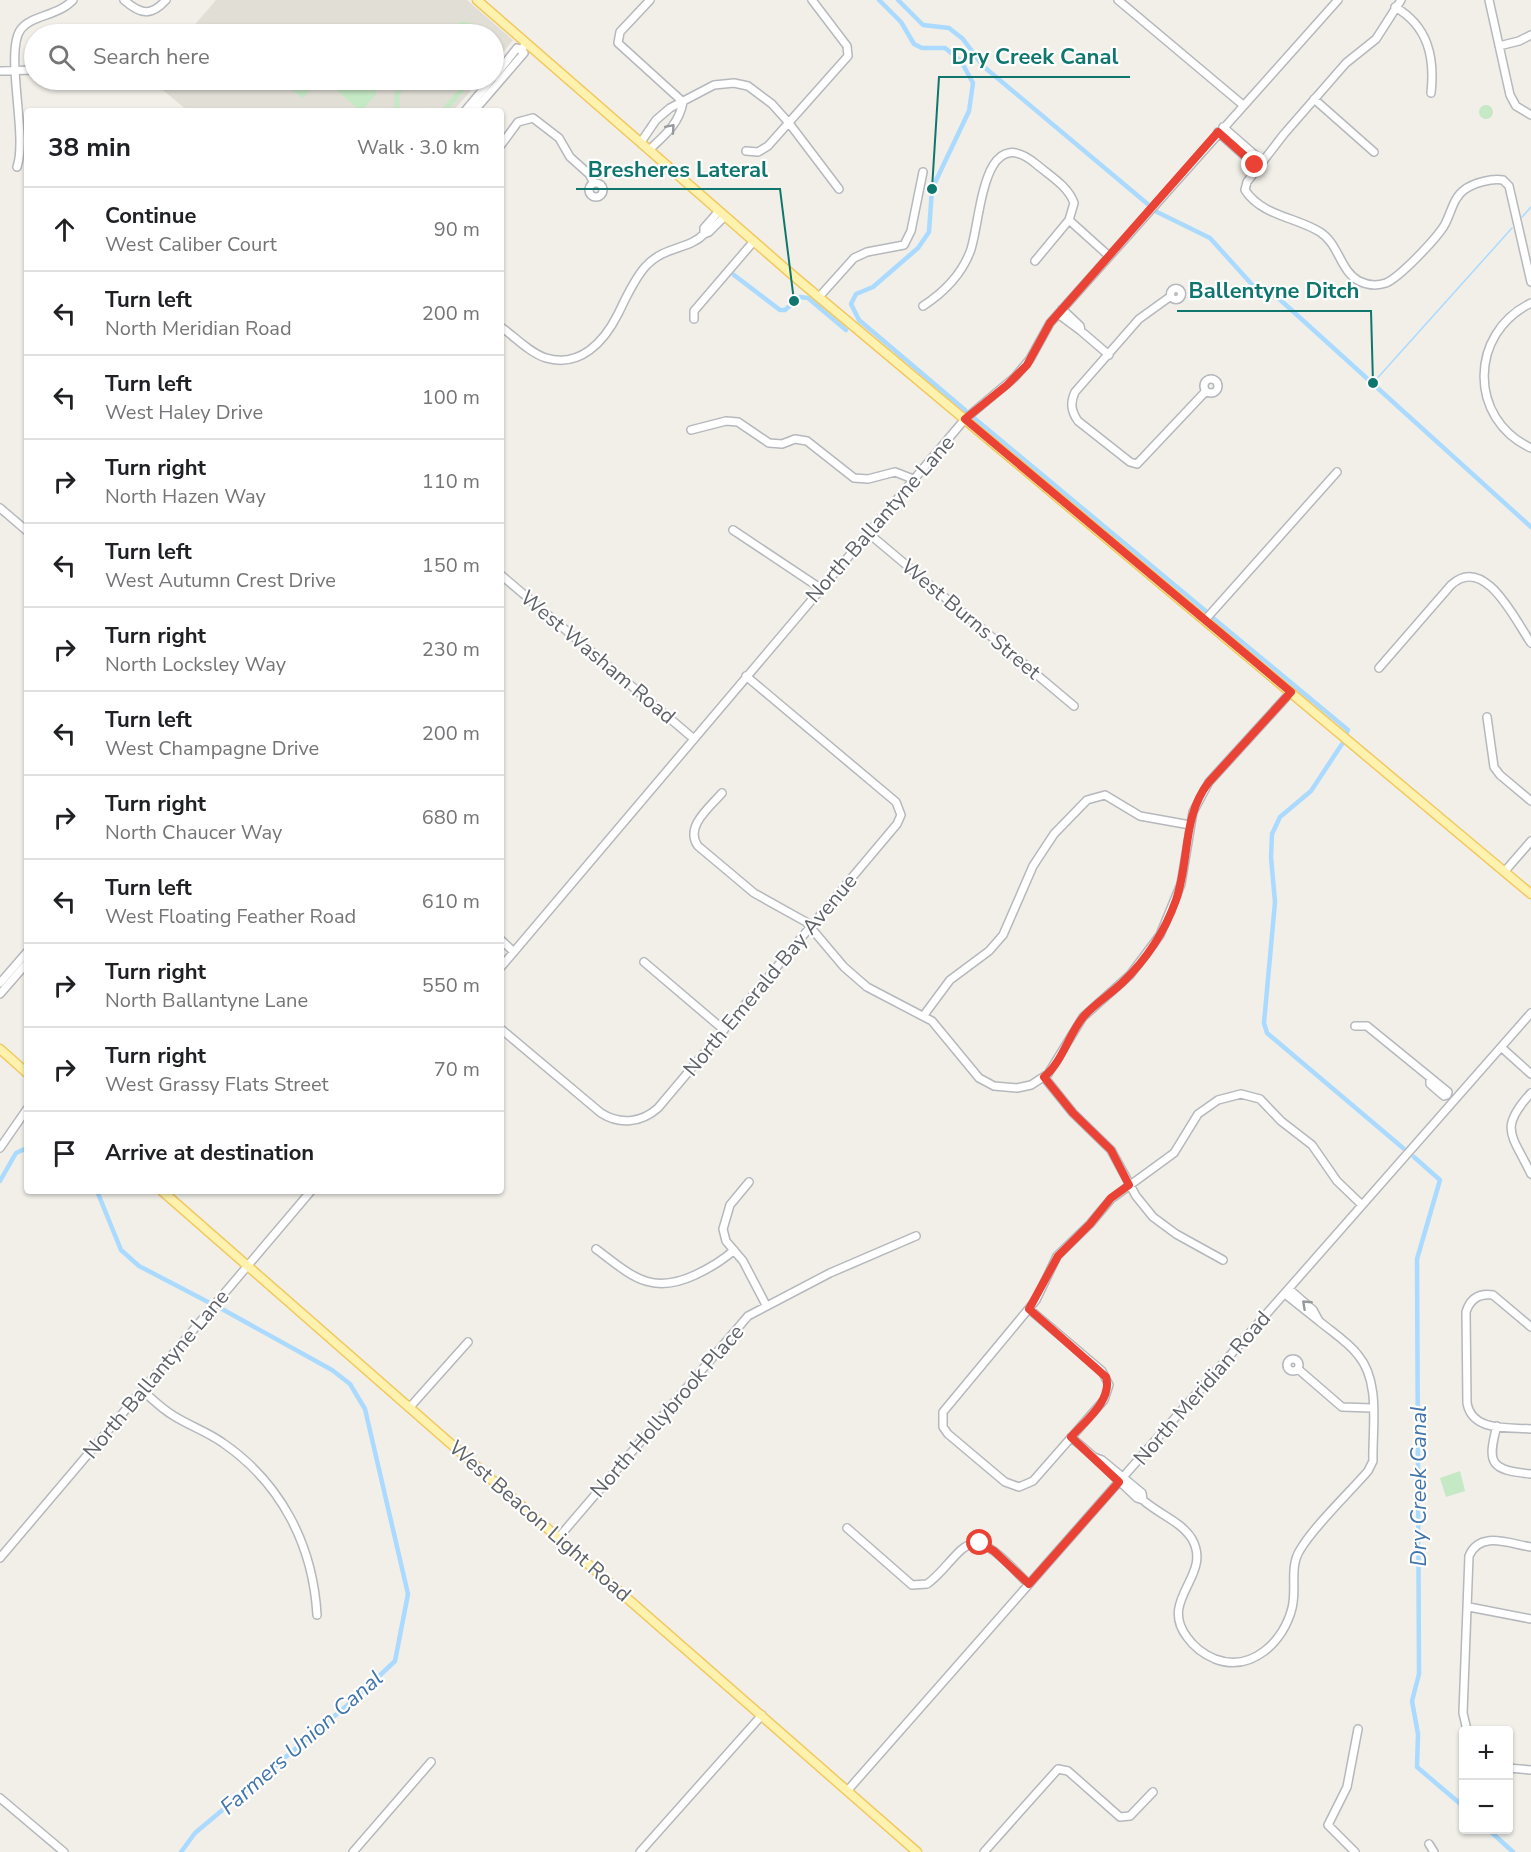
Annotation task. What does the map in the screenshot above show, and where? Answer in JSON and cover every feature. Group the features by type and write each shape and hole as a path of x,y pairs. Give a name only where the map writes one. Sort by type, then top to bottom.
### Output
{"main road":[{"path":"477,0 501,24"},
{"path":"504,27 524,47 641,142 819,297 1531,894"},
{"path":"0,1049 24,1070"},
{"name":"West Beacon Light Road","path":"165,1194 916,1852"}],"street":[{"path":"27,24 57,13 73,0"},
{"path":"124,0 134,9 147,13 159,9 166,0"},
{"path":"650,0 620,32 617,39 621,47 683,102"},
{"path":"746,151 759,152 768,146 847,59 849,53 847,46 812,0"},
{"path":"1118,0 1243,105"},
{"name":"North Ballantyne Lane","path":"504,964 867,532 965,419 1007,385 1027,365 1040,337 1060,311 1338,0"},
{"path":"1401,0 1376,39 1346,63 1314,99 1261,165 1245,190 1274,213 1322,234 1335,247 1351,275 1364,283 1378,285 1397,275 1439,233 1456,199 1465,189 1498,179 1507,182 1531,282"},
{"path":"1489,0 1507,87 1516,106 1531,115"},
{"path":"1395,7 1411,16 1425,38 1433,71 1431,93"},
{"path":"17,167 23,134 16,71 16,38 24,26"},
{"path":"1499,46 1520,41 1531,35"},
{"path":"504,64 517,48 524,47 524,53 504,76"},
{"path":"0,71 24,71"},
{"path":"641,142 656,120 670,108 714,85 734,83 748,86 761,94 789,123 839,189"},
{"path":"467,108 482,90"},
{"path":"477,108 492,90"},
{"path":"1314,99 1374,152"},
{"path":"649,150 674,126 681,116 683,102"},
{"path":"504,141 518,122 528,117 538,120 559,138 570,157 590,174 594,183"},
{"path":"1221,130 1261,165"},
{"path":"922,306 943,291 962,267 975,237 980,195 994,164 1006,153 1016,152 1027,157 1066,190 1074,203 1069,220 1035,261"},
{"path":"819,297 854,258 867,252 904,245 911,231 923,172"},
{"path":"504,329 545,357 561,360 585,355 595,347 617,316 632,285 655,257 669,249 700,238 704,234 704,228 721,214"},
{"path":"1069,220 1109,256"},
{"path":"694,319 694,311 754,241"},
{"path":"1171,296 1139,319 1075,392 1071,405 1078,421 1131,462 1137,464 1143,461 1206,391"},
{"path":"1531,303 1513,314 1496,334 1484,362 1483,378 1487,400 1497,420 1512,437 1531,448"},
{"path":"1060,311 1080,326 1081,331 1109,355"},
{"path":"691,430 726,421 738,422 769,443 782,444 795,439 807,441 854,478 868,479 895,472 914,479"},
{"path":"1205,620 1337,472"},
{"path":"0,508 24,528"},
{"path":"733,530 820,588"},
{"name":"West Burns Street","path":"867,532 1074,706"},
{"path":"1379,668 1451,585 1470,576 1481,578 1493,588 1531,643"},
{"name":"West Washam Road","path":"504,578 694,739"},
{"name":"North Emerald Bay Avenue","path":"504,1032 601,1113 613,1119 627,1121 642,1118 658,1108 897,824 901,814 896,802 746,676"},
{"path":"722,793 694,828 693,840 754,893 792,913 811,927 856,979 878,994 924,1015 939,1028 972,1072 987,1083 1002,1088 1017,1088 1044,1077 1055,1065 1083,1017 1130,975 1160,935 1181,884 1195,805 1205,788 1291,692"},
{"path":"1487,717 1494,767 1531,801"},
{"path":"924,1015 950,980 999,940 1013,917 1043,849 1091,797 1105,795 1140,816 1190,825"},
{"path":"1505,871 1531,841"},
{"path":"504,943 514,952"},
{"path":"0,983 24,955"},
{"path":"644,962 724,1030"},
{"path":"0,994 24,966"},
{"name":"North Meridian Road","path":"848,1790 1531,1013"},
{"path":"1355,1026 1367,1026 1430,1080 1430,1084 1454,1101"},
{"path":"1501,1047 1531,1074"},
{"path":"1044,1077 1073,1113 1111,1150 1129,1185 1144,1207 1159,1222 1223,1260"},
{"path":"1531,1093 1511,1117 1512,1132 1531,1174"},
{"path":"1029,1309 1102,1371 1109,1385 1104,1400 1033,1481 1019,1487 1005,1482 950,1436 942,1419 946,1407 1029,1309 1058,1256 1090,1224 1111,1198 1174,1153 1194,1119 1207,1106 1224,1097 1241,1094 1260,1099 1281,1121 1312,1145 1337,1181 1362,1205"},
{"path":"0,1148 24,1113"},
{"path":"749,1182 730,1205 723,1224 726,1241 743,1261 766,1305"},
{"name":"North Ballantyne Lane","path":"0,1558 308,1194"},
{"name":"North Hollybrook Place","path":"559,1537 733,1331 766,1305 838,1269 916,1236"},
{"path":"596,1249 637,1278 665,1285 685,1280 715,1266 734,1250"},
{"path":"1071,1437 1094,1457 1102,1460 1121,1480 1142,1493 1143,1500 1184,1530 1192,1540 1196,1552 1195,1570 1179,1603 1178,1622 1191,1642 1202,1652 1219,1660 1250,1660 1268,1650 1281,1632 1293,1608 1294,1571 1299,1550 1372,1465 1371,1379 1365,1364 1356,1352 1319,1321 1313,1310 1287,1291"},
{"path":"1531,1327 1493,1295 1478,1296 1468,1305 1465,1317 1468,1410 1477,1422 1531,1429"},
{"path":"410,1407 468,1342"},
{"path":"1298,1369 1342,1407 1372,1408"},
{"path":"142,1390 172,1415 233,1450 273,1489 291,1517 305,1548 314,1580 317,1615"},
{"path":"1497,1426 1491,1451 1496,1465 1504,1470 1531,1474"},
{"path":"847,1528 912,1584 927,1584 962,1549 980,1543 994,1551 1029,1584"},
{"path":"1466,1726 1463,1713 1469,1607 1469,1556 1474,1547 1487,1540 1531,1547"},
{"path":"1469,1607 1531,1619"},
{"path":"640,1852 762,1715"},
{"path":"1355,1852 1328,1825 1347,1787 1358,1729"},
{"path":"352,1852 431,1762"},
{"path":"1513,1768 1531,1770"},
{"path":"984,1852 1058,1769 1068,1771 1120,1816 1131,1816 1153,1792"},
{"path":"0,1798 64,1852"},
{"path":"1429,1844 1434,1852"}],"shaded area":[{"path":"216,0 467,0 495,24 196,24"},
{"path":"504,32 513,40 504,51"},
{"path":"163,90 471,90 456,108 184,108"}],"green space":[{"path":"291,90 310,90 303,98"},
{"path":"336,90 376,90 376,94 364,108 357,108"},
{"path":"397,90 403,90 399,95 400,108 395,108 394,94"},
{"path":"458,90 465,90 450,108 443,108"},
{"path":"1486,105 1491,107 1493,112 1491,117 1486,119 1481,117 1479,112 1481,107"},
{"path":"1460,1471 1465,1491 1446,1497 1440,1478"}],"waterway":[{"name":"Dry Creek Canal","path":"879,0 901,22 914,44 922,48 945,48 961,61 973,83 969,111 932,189 929,232 918,248 873,287 856,294 851,304 859,320 965,410"},
{"path":"898,0 923,25 949,28 963,39 983,66 1150,206"},
{"path":"1522,217 1531,207"},
{"path":"1157,212 1210,238 1256,289"},
{"path":"1373,383 1512,228"},
{"path":"734,275 780,310 785,310 800,297 808,298 846,330"},
{"path":"1263,292 1276,296 1531,527"},
{"name":"Dry Creek Canal","path":"974,418 1208,613"},
{"name":"Dry Creek Canal","path":"1213,618 1348,730 1346,734"},
{"name":"Dry Creek Canal","path":"1342,744 1311,791 1280,817 1272,834 1271,857 1275,902 1264,1023 1267,1033 1403,1148"},
{"name":"Farmers Union Canal","path":"0,1181 16,1153 24,1149"},
{"name":"Dry Creek Canal","path":"1414,1157 1440,1180 1417,1259 1419,1674 1412,1701 1418,1734 1417,1767 1459,1803"},
{"name":"Farmers Union Canal","path":"98,1194 121,1250 139,1266 210,1303"},
{"name":"Farmers Union Canal","path":"181,1852 195,1833 356,1698 395,1661 408,1594 365,1409 350,1384 332,1370 222,1309"},
{"name":"Dry Creek Canal","path":"1493,1834 1513,1852"}],"place":[{"name":"Dry Creek Canal","path":"932,189"},
{"name":"Bresheres Lateral","path":"794,301"},
{"name":"Ballentyne Ditch","path":"1373,383"}],"route":[{"path":"980,1543 987,1545 1029,1584 1119,1482 1071,1437 1104,1400 1109,1385 1106,1377 1102,1371 1029,1309 1036,1300 1055,1259 1083,1232 1111,1198 1129,1185 1111,1150 1083,1124 1044,1077 1055,1065 1078,1023 1139,965 1169,919 1185,866 1191,818 1201,793 1291,692 965,419 983,402 998,393 1027,365 1040,337 1050,323 1218,132 1255,165"}]}
